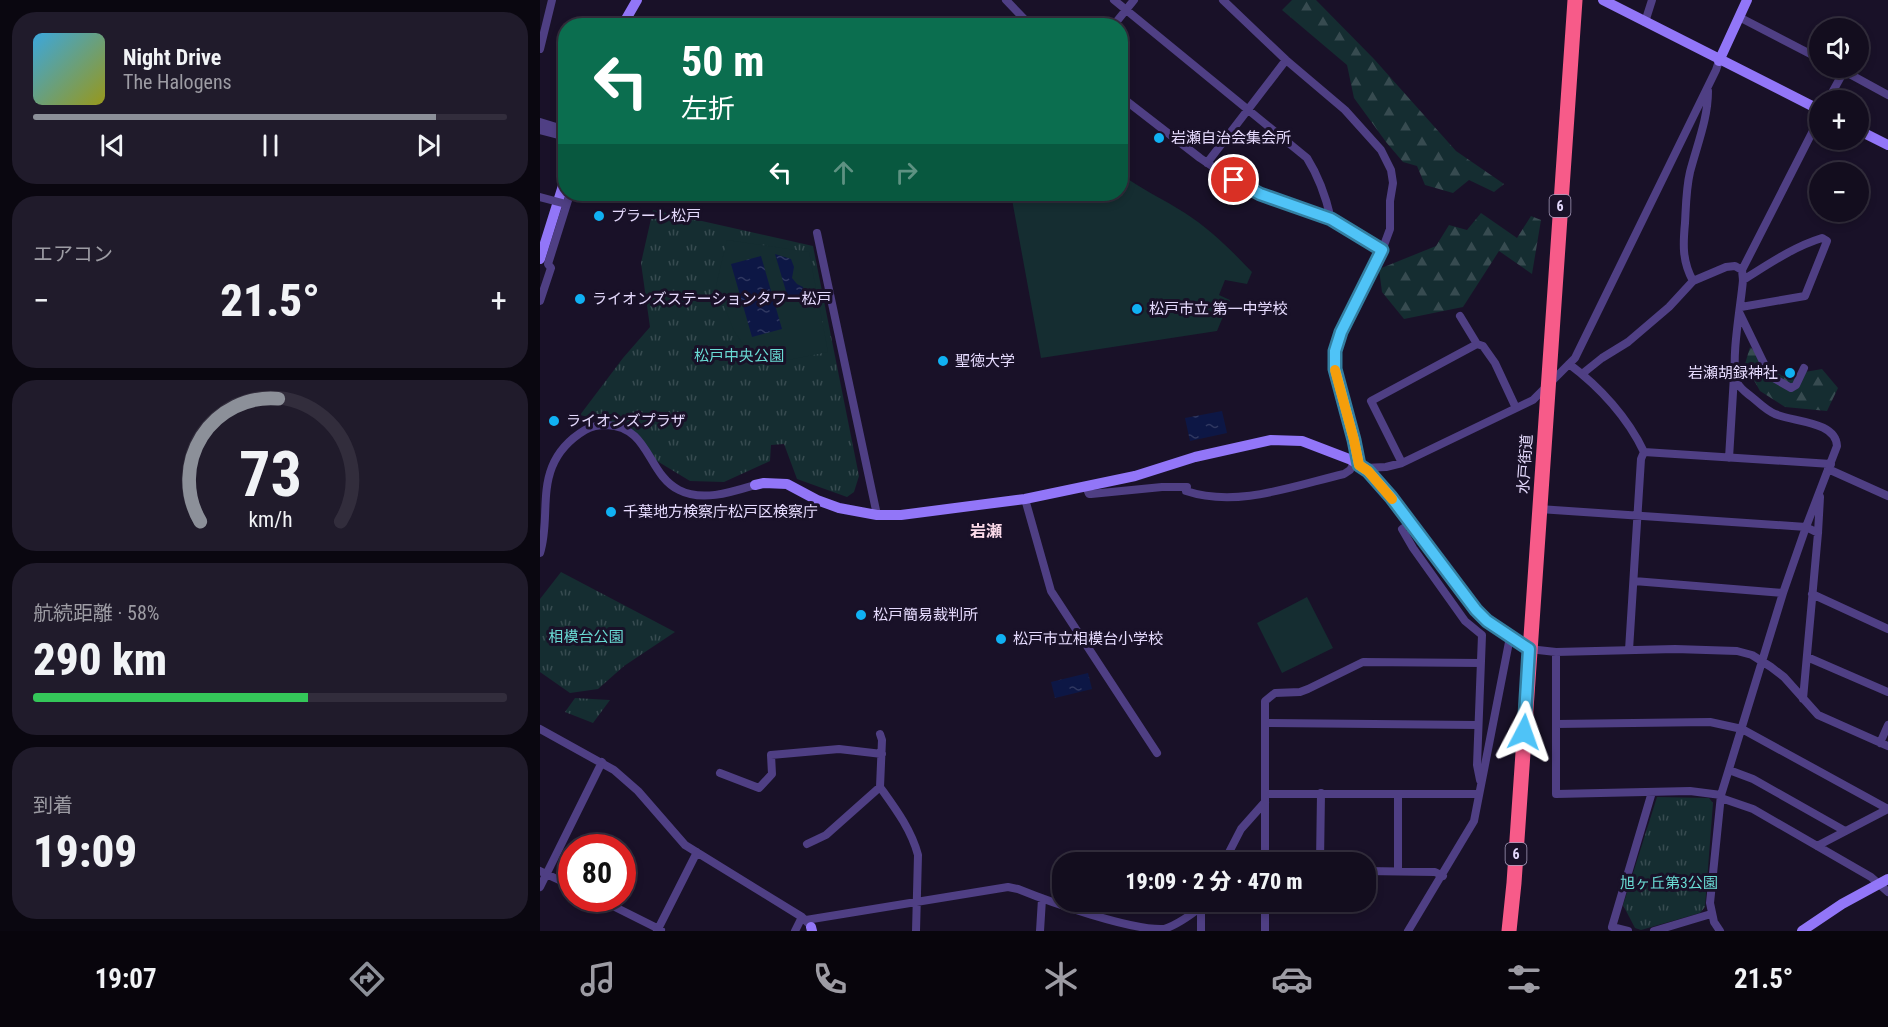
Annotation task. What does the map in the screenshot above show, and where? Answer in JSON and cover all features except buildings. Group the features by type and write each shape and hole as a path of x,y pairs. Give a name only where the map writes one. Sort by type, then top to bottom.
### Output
{"highway":[{"name":"水戸街道","path":"1509,931 1575,0"}],"street":[{"path":"540,49 552,0"},
{"path":"627,18 637,0"},
{"path":"1006,0 1023,18"},
{"path":"1114,0 1307,158 1315,170 1331,219"},
{"path":"1120,18 1134,0"},
{"path":"1223,0 1286,60 1346,110 1382,150 1387,160 1393,183 1390,229 1341,332 1335,351 1335,369 1359,465 1385,490 1476,610 1487,621 1529,649 1556,652 1737,651 1762,661 1784,677 1818,715 1884,745 1888,726"},
{"path":"1603,0 1809,105"},
{"path":"1646,22 1652,0"},
{"path":"540,553 544,538 546,486 552,466 565,446 588,428 599,425 613,425 640,440 653,463 676,489 698,495 725,494 764,483 787,484 817,500 839,508 877,515 914,514 1025,499 1135,476 1195,457 1271,440 1302,441 1359,465 1386,467 1402,463 1533,400 1569,364 1585,340 1708,87 1747,0"},
{"path":"1739,17 1809,53"},
{"path":"1207,163 1286,60"},
{"path":"1857,78 1888,94"},
{"path":"1693,281 1686,269 1683,252 1687,192 1706,118 1708,87"},
{"path":"1128,102 1207,163 1260,194 1331,219 1382,250"},
{"path":"540,122 558,128"},
{"path":"540,130 558,135"},
{"path":"1869,136 1888,145"},
{"path":"1729,458 1742,270 1809,139"},
{"path":"540,197 566,204"},
{"path":"540,259 558,201"},
{"path":"540,301 551,268 548,264 567,201"},
{"path":"818,233 877,515"},
{"path":"1740,310 1805,296 1827,241 1822,238 1812,241 1784,254 1743,280"},
{"path":"1582,374 1628,342 1669,308 1693,281 1726,267 1735,266 1742,270"},
{"path":"1740,310 1770,376 1791,388 1796,385 1804,368"},
{"path":"1460,316 1477,344 1483,346 1495,363 1516,408"},
{"path":"1402,463 1371,401 1477,344"},
{"path":"1569,364 1619,412 1635,433 1644,452 1641,459 1629,650"},
{"path":"1720,931 1711,914 1721,797 1783,592 1837,446 1835,438 1815,424 1769,411 1740,388 1734,370"},
{"path":"1644,452 1829,467 1888,496"},
{"path":"1086,487 1089,494 1162,487 1186,489 1204,497 1257,496 1344,474 1359,465"},
{"path":"1803,699 1820,490"},
{"path":"1025,499 1050,591 1157,753"},
{"path":"1539,509 1806,527 1818,533"},
{"path":"1411,523 1402,529 1413,548 1465,621 1482,635 1477,765 1481,783"},
{"path":"1634,581 1783,592"},
{"path":"1812,594 1888,628"},
{"path":"1408,931 1474,821 1477,795 1510,637"},
{"path":"1556,652 1556,794 1690,791 1721,797 1753,809 1870,877 1883,882 1888,892"},
{"path":"1806,657 1888,692"},
{"path":"1265,852 1265,701 1269,696 1275,693 1300,692 1363,662 1481,663"},
{"path":"1556,724 1710,722 1742,729 1888,809"},
{"path":"1265,723 1478,725"},
{"path":"540,729 602,762 628,782 679,840 808,924"},
{"path":"880,734 882,740 880,787 914,839 918,855 916,931"},
{"path":"720,773 759,788 772,774 771,755 839,749 882,754"},
{"path":"540,887 543,872 602,762"},
{"path":"1729,770 1753,779 1845,831"},
{"path":"807,844 826,835 880,787"},
{"path":"1628,931 1612,927 1652,792"},
{"path":"1229,852 1241,830 1265,798 1321,793 1477,795"},
{"path":"1320,852 1321,793"},
{"path":"1398,795 1398,871"},
{"path":"1817,846 1888,809"},
{"path":"625,912 660,930 697,852"},
{"path":"1376,871 1435,872 1443,876"},
{"path":"543,872 558,879"},
{"path":"1802,931 1842,904 1883,882"},
{"path":"795,931 808,924 1008,887 1052,903"},
{"path":"1040,931 1042,899"},
{"path":"1077,912 1125,927 1154,931 1171,926 1192,912"},
{"path":"1201,931 1203,912"},
{"path":"1265,912 1265,931"},
{"path":"1654,931 1711,914"}],"green space":[{"path":"1292,0 1316,0 1374,59 1456,151 1504,184 1494,192 1469,180 1453,193 1425,185 1417,166 1403,162 1354,98 1347,65 1282,10"},
{"path":"1128,179 1194,219 1212,233 1252,272 1247,284 1225,280 1219,295 1230,300 1217,331 1041,358 1012,201 1128,201"},
{"name":"松戸中央公園","path":"653,210 813,246 859,476 854,492 847,497 797,479 784,444 771,445 770,461 724,482 690,481 657,461 628,427 580,415 623,358 650,327 641,263"},
{"path":"1481,213 1517,238 1531,216 1541,220 1532,274 1499,251 1463,307 1404,319 1382,292 1379,269 1436,246 1449,225 1467,230"},
{"path":"727,240 809,252 828,352 758,366 734,331 716,286"},
{"path":"1750,347 1782,376 1822,369 1838,388 1827,411 1785,407 1760,391 1745,364"},
{"name":"相模台公園","path":"561,572 675,632 624,666 598,689 570,693 540,672 540,599"},
{"path":"1307,597 1333,648 1282,673 1257,623"},
{"path":"575,698 610,700 593,723 565,712"},
{"name":"旭ヶ丘第3公園","path":"1657,797 1709,798 1713,803 1705,907 1700,913 1641,930 1635,928 1623,905"}],"water":[{"path":"775,254 791,259 794,267 792,278 803,287 804,294 788,298"},
{"path":"761,256 782,329 752,337 731,264"},
{"path":"1222,411 1227,433 1190,441 1185,418"},
{"path":"1088,673 1092,689 1055,698 1051,682"}],"slow traffic":[{"path":"1335,370 1359,465 1368,471 1392,499"}],"place":[{"name":"岩瀬自治会集会所","path":"1159,138"},
{"name":"プラーレ松戸","path":"599,216"},
{"name":"ライオンズステーションタワー松戸","path":"580,299"},
{"name":"松戸市立 第一中学校","path":"1137,309"},
{"name":"聖徳大学","path":"943,361"},
{"name":"岩瀬胡録神社","path":"1790,373"},
{"name":"ライオンズプラザ","path":"554,421"},
{"name":"千葉地方検察庁松戸区検察庁","path":"611,512"},
{"name":"松戸簡易裁判所","path":"861,615"},
{"name":"松戸市立相模台小学校","path":"1001,639"}],"district":[{"name":"岩瀬","path":"986,531"}],"route":[{"path":"1234,180 1260,194 1331,219 1382,250 1341,332 1335,351 1335,369 1359,465 1368,471 1391,497 1476,610 1487,621 1529,649 1524,732"}]}
